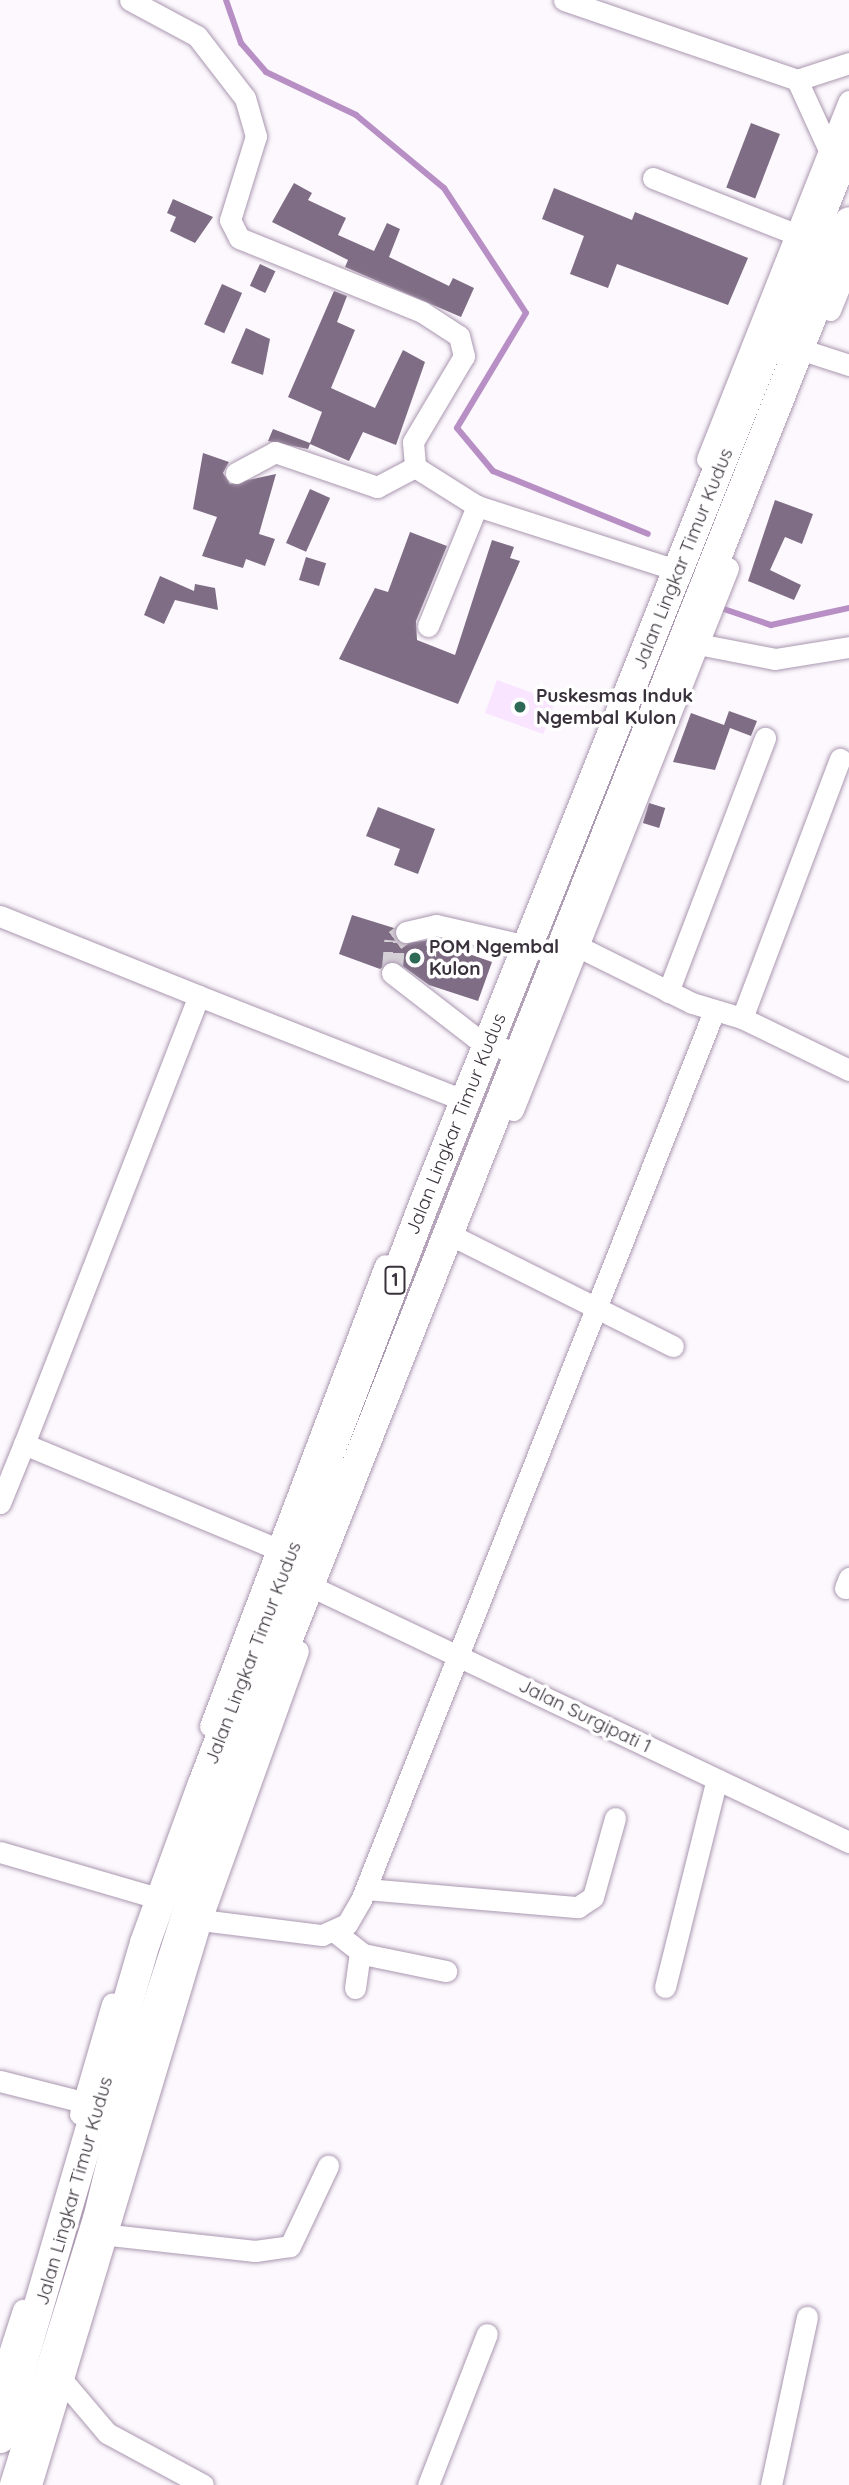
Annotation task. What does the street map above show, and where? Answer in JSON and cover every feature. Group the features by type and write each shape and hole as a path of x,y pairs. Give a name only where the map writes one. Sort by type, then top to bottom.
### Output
{"highway":[{"name":"Jalan Lingkar Timur Kudus","path":"29,2366 128,2097 224,1800 525,1058 546,941 839,146"},
{"name":"Jalan Lingkar Timur Kudus","path":"15,2485 14,2426 156,1910 458,1099 482,1041 546,941 849,222"}],"street":[{"path":"130,0 197,36 245,97 256,136 230,219 239,238 422,312 459,336 464,356 414,442 415,467"},
{"path":"564,0 797,80 849,63"},
{"path":"797,80 839,146"},
{"path":"546,941 664,566 795,234 839,146 849,101"},
{"path":"653,178 795,234"},
{"path":"546,941 698,644 849,263"},
{"path":"812,353 849,365"},
{"path":"236,474 275,452 377,487 415,467"},
{"path":"415,467 477,506 664,566"},
{"path":"428,626 477,506"},
{"path":"698,644 775,659 849,647"},
{"path":"668,992 765,738"},
{"path":"742,1018 840,759"},
{"path":"0,916 458,1099 274,1547 147,1895 83,2102 29,2366 31,2485"},
{"path":"406,932 436,925 546,941 715,1011 742,1018 849,1070"},
{"path":"0,2381 29,2366 110,2235 201,1920 321,1591 461,1240 525,1058 482,1041 392,974"},
{"path":"0,1503 199,996"},
{"path":"335,1932 347,1924 366,1889 457,1654 599,1309 715,1011"},
{"path":"461,1240 673,1346"},
{"path":"24,1444 274,1547"},
{"name":"Jalan Surgipati 1","path":"321,1591 849,1843"},
{"path":"665,1987 717,1779"},
{"path":"366,1889 578,1907 593,1897 615,1818"},
{"path":"0,1852 147,1895"},
{"path":"201,1920 335,1932 360,1952 446,1971"},
{"path":"355,1988 360,1952"},
{"path":"0,2081 83,2102"},
{"path":"110,2235 255,2251 290,2246 328,2166"},
{"path":"771,2485 807,2317"},
{"path":"428,2485 487,2334"},
{"path":"29,2366 107,2433 204,2485"}],"shaded area":[{"name":"Puskesmas Induk Ngembal Kulon","path":"497,680 555,701 543,734 485,713"}],"building":[{"path":"751,123 780,134 755,199 726,187"},
{"path":"294,183 312,193 308,200 346,218 338,235 374,251 387,223 400,229 389,257 449,286 453,278 474,288 461,317 345,267 348,260 272,222"},
{"path":"554,188 632,220 635,212 748,258 728,305 617,264 608,288 570,274 584,236 542,219"},
{"path":"173,199 213,217 195,243 170,231 176,217 167,213"},
{"path":"260,264 275,271 265,293 250,286"},
{"path":"222,284 242,293 224,333 204,324"},
{"path":"334,291 347,296 337,322 355,330 331,388 375,408 403,350 425,362 396,445 363,432 349,461 310,444 308,449 268,441 273,429 310,443 322,412 288,397"},
{"path":"246,328 270,339 263,375 231,363"},
{"path":"203,453 229,462 223,473 230,484 276,474 259,534 275,539 265,566 246,559 243,568 202,556 217,517 193,509"},
{"path":"310,489 330,498 306,552 286,543"},
{"path":"775,500 813,514 802,544 785,537 770,570 801,585 794,600 748,581"},
{"path":"410,532 447,546 416,621 417,640 455,655 492,540 514,547 510,558 520,561 458,704 339,659 375,588 388,592"},
{"path":"306,557 326,563 319,586 299,580"},
{"path":"160,576 194,591 195,584 215,588 218,610 175,600 164,624 144,615"},
{"path":"729,711 757,721 751,736 730,728 715,770 673,762 691,713 724,725"},
{"path":"649,803 665,808 659,828 643,823"},
{"path":"378,807 435,829 418,874 394,865 400,849 366,836"},
{"name":"POM Ngembal Kulon","path":"352,915 394,928 402,944 429,940 492,962 478,1001 429,985 394,960 380,969 339,954"}],"waterway":[{"path":"226,0 241,43 266,72 356,115 444,188 526,313 457,428 493,471 648,534"},
{"path":"718,607 771,625 849,608"}],"tunnel":[{"path":"392,973 395,940 406,932"}],"place":[{"name":"Puskesmas Induk Ngembal Kulon","path":"520,707"},
{"name":"POM Ngembal Kulon","path":"415,958"}]}
